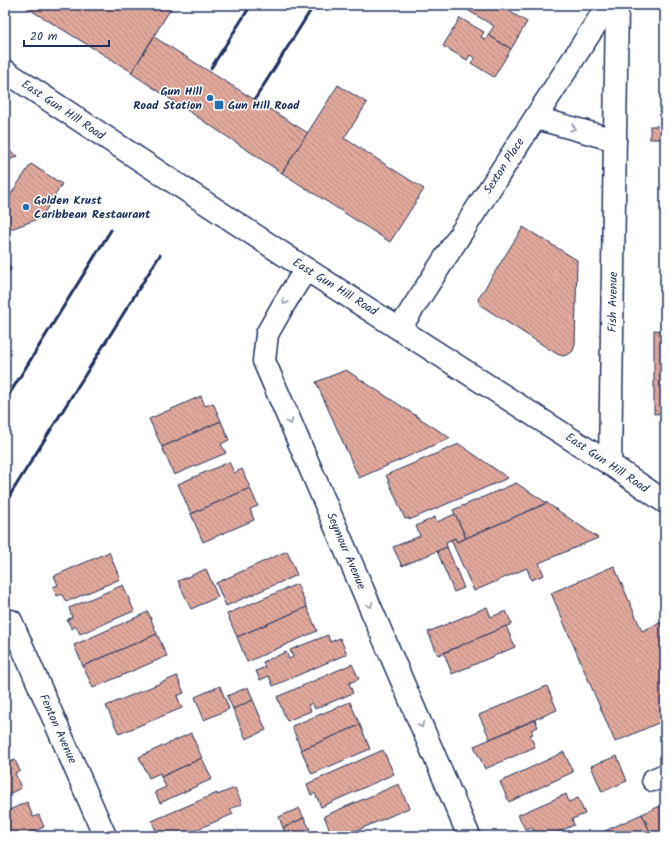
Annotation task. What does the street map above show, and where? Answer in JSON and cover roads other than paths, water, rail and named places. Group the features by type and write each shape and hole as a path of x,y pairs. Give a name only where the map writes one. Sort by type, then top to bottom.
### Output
{"street":[{"name":"Sexton Place","path":"400,328 608,5"},
{"name":"Fish Avenue","path":"610,464 617,5"},
{"name":"East Gun Hill Road","path":"5,71 306,269 610,464 665,502"},
{"path":"536,118 615,140"},
{"name":"Seymour Avenue","path":"306,269 267,334 264,361 469,836"},
{"name":"Fenton Avenue","path":"11,621 105,836"}],"railway":[{"path":"211,68 251,5"},
{"path":"255,99 314,5"},
{"path":"5,401 111,230"},
{"path":"5,503 160,255"}],"place":[{"name":"Gun Hill Road Station","path":"210,98"},
{"name":"Gun Hill Road","path":"219,105"},
{"name":"Golden Krust Caribbean Restaurant","path":"26,207"}]}
